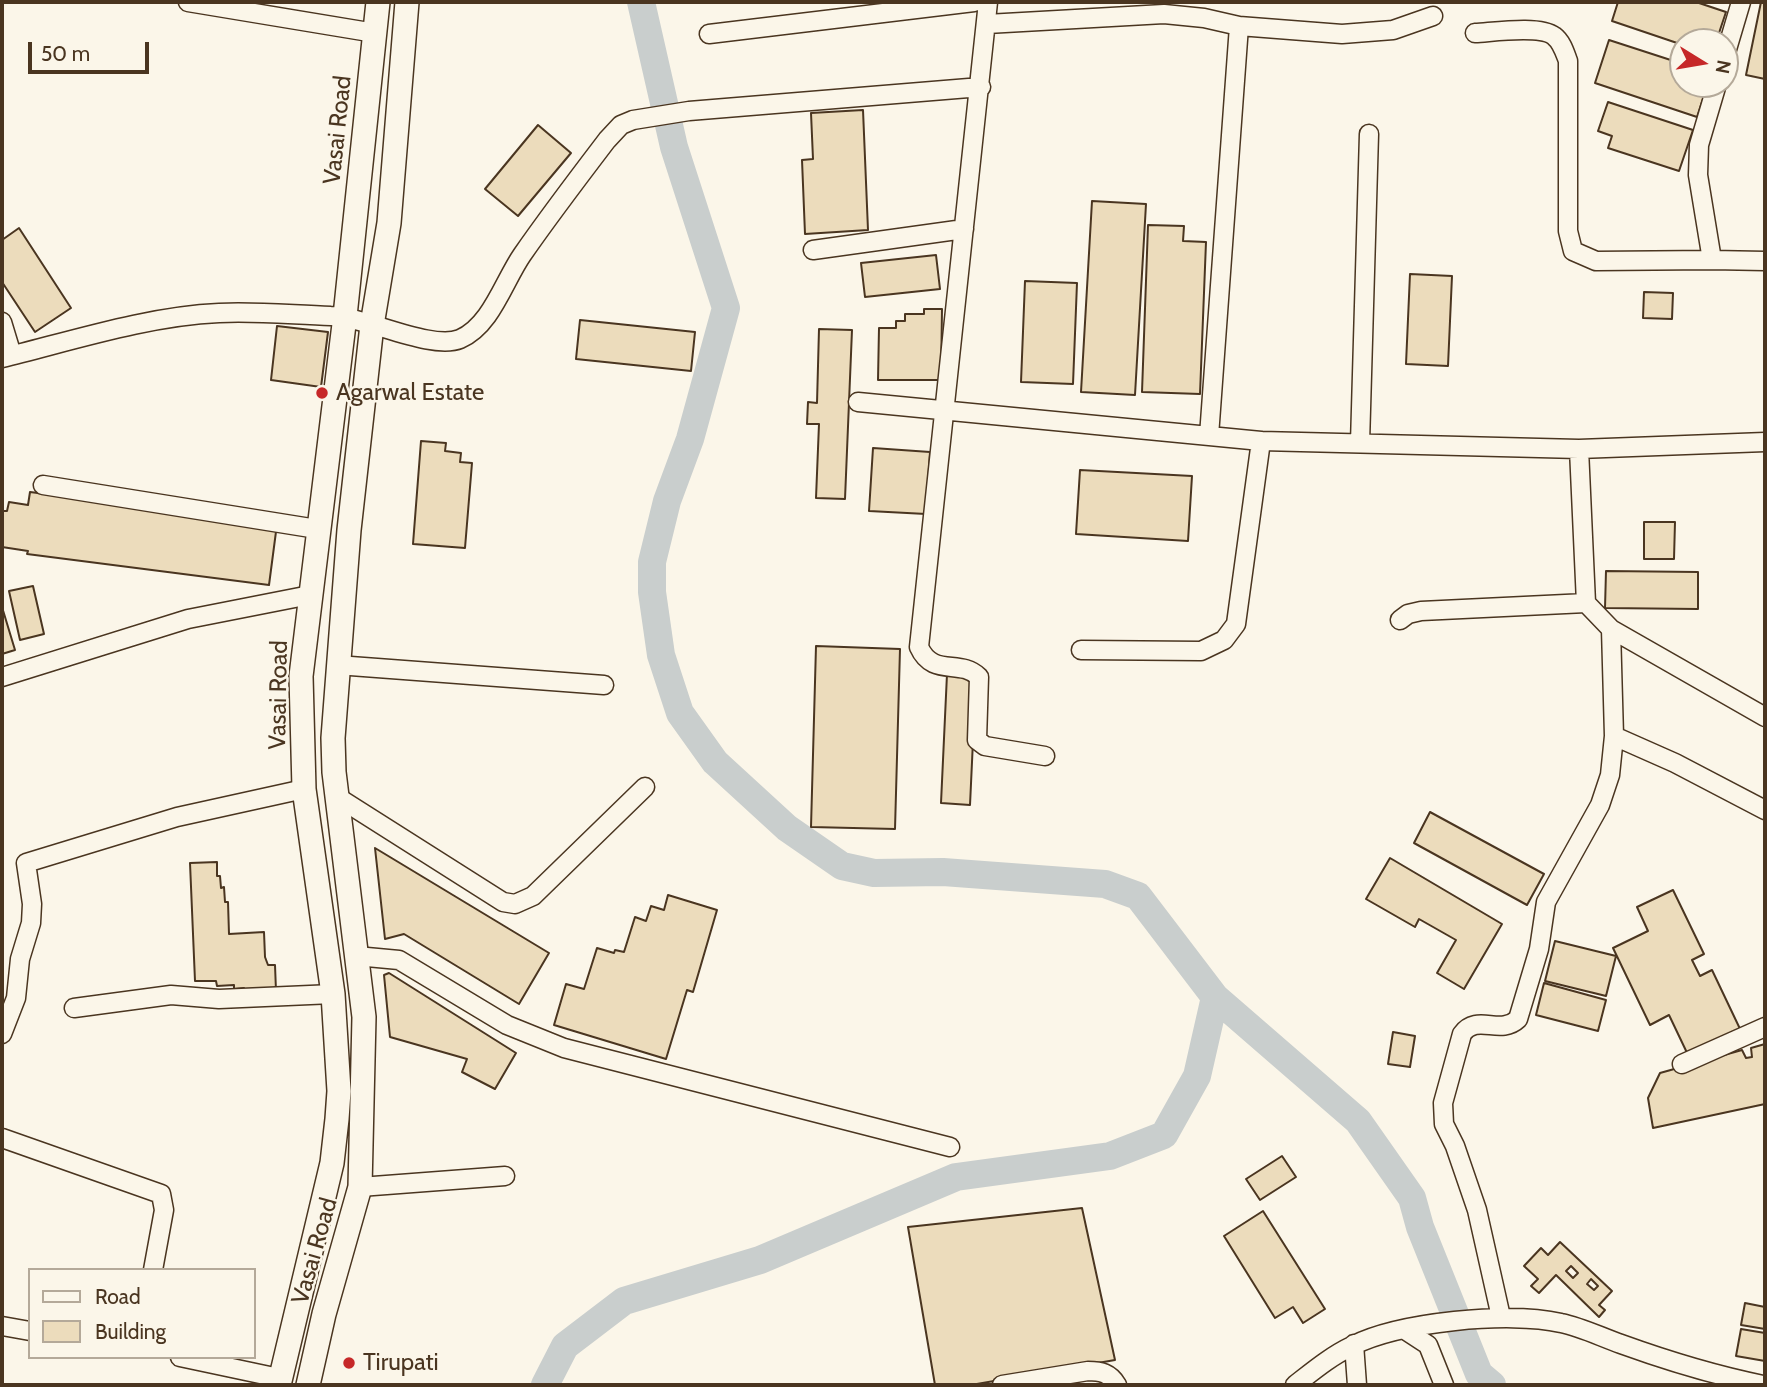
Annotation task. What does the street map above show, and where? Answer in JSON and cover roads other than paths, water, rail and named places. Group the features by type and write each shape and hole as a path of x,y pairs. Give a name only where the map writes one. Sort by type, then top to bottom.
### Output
{"main road":[{"name":"Vasai Road","path":"279,1381 310,1266 332,1163 339,1091 332,994 304,789 301,676 345,316 378,2"},
{"name":"Vasai Road","path":"308,1385 324,1314 360,1187 364,1017 334,772 333,738 337,664 372,325 389,223 407,2"}],"street":[{"path":"188,2 375,33"},
{"path":"709,34 974,2"},
{"path":"988,2 919,647 924,657 932,664 974,671 979,677 978,740 985,746 1045,755"},
{"path":"1733,28 1741,2"},
{"path":"987,24 1164,14 1204,18 1239,26 1342,34 1392,30 1433,16"},
{"path":"1209,436 1239,26"},
{"path":"1475,33 1541,30 1554,36 1564,52 1568,61 1568,231 1573,251 1596,261 1765,261"},
{"path":"2,322 7,357 142,323 218,313 345,316 439,341 458,340 474,330 520,258 621,125 633,120 689,111 981,87"},
{"path":"1712,260 1698,175 1699,145 1713,98"},
{"path":"1360,443 1369,134"},
{"path":"813,250 964,229"},
{"path":"858,402 1261,440 1579,449 1765,442"},
{"path":"1081,650 1200,651 1224,640 1236,624 1261,440"},
{"path":"1579,449 1586,603 1611,629 1765,717"},
{"path":"43,485 317,529"},
{"path":"2,677 187,619 310,595"},
{"path":"1400,620 1408,614 1421,611 1586,603"},
{"path":"1498,1317 1483,1232 1455,1146 1444,1125 1443,1104 1462,1034 1468,1026 1474,1023 1501,1027 1512,1025 1518,1018 1539,949 1546,902 1600,805 1610,775 1614,736 1611,629"},
{"path":"337,664 604,685"},
{"path":"1614,736 1675,763 1765,810"},
{"path":"339,798 503,902 515,904 533,896 645,787"},
{"path":"2,1034 16,998 20,959 31,923 32,904 26,863 177,817 304,789"},
{"path":"356,956 399,960 507,1025 564,1048 950,1147"},
{"path":"74,1008 171,995 219,999 332,994"},
{"path":"1682,1064 1765,1027"},
{"path":"2,1138 161,1194 164,1210 153,1268"},
{"path":"360,1187 505,1175"},
{"path":"1295,1385 1354,1344 1410,1329 1498,1317 1562,1323 1709,1374 1763,1385"},
{"path":"2,1326 28,1331"},
{"path":"1410,1329 1427,1345 1444,1385"},
{"path":"1354,1344 1357,1385"},
{"path":"188,1359 279,1381"},
{"path":"1002,1385 1101,1371 1111,1376 1117,1385"}],"waterway":[{"path":"641,2 674,147 726,308 690,439 667,501 652,562 652,592 661,655 680,713 715,762 787,828 842,866 874,873 943,872 1105,884 1138,896 1215,997 1358,1121 1412,1198 1420,1227 1479,1374 1492,1385"},
{"path":"545,1385 565,1346 624,1301 760,1260 956,1177 1110,1156 1164,1135 1197,1076 1215,997"}],"place":[{"name":"Agarwal Estate","path":"322,393"},
{"name":"Tirupati","path":"349,1363"}]}
